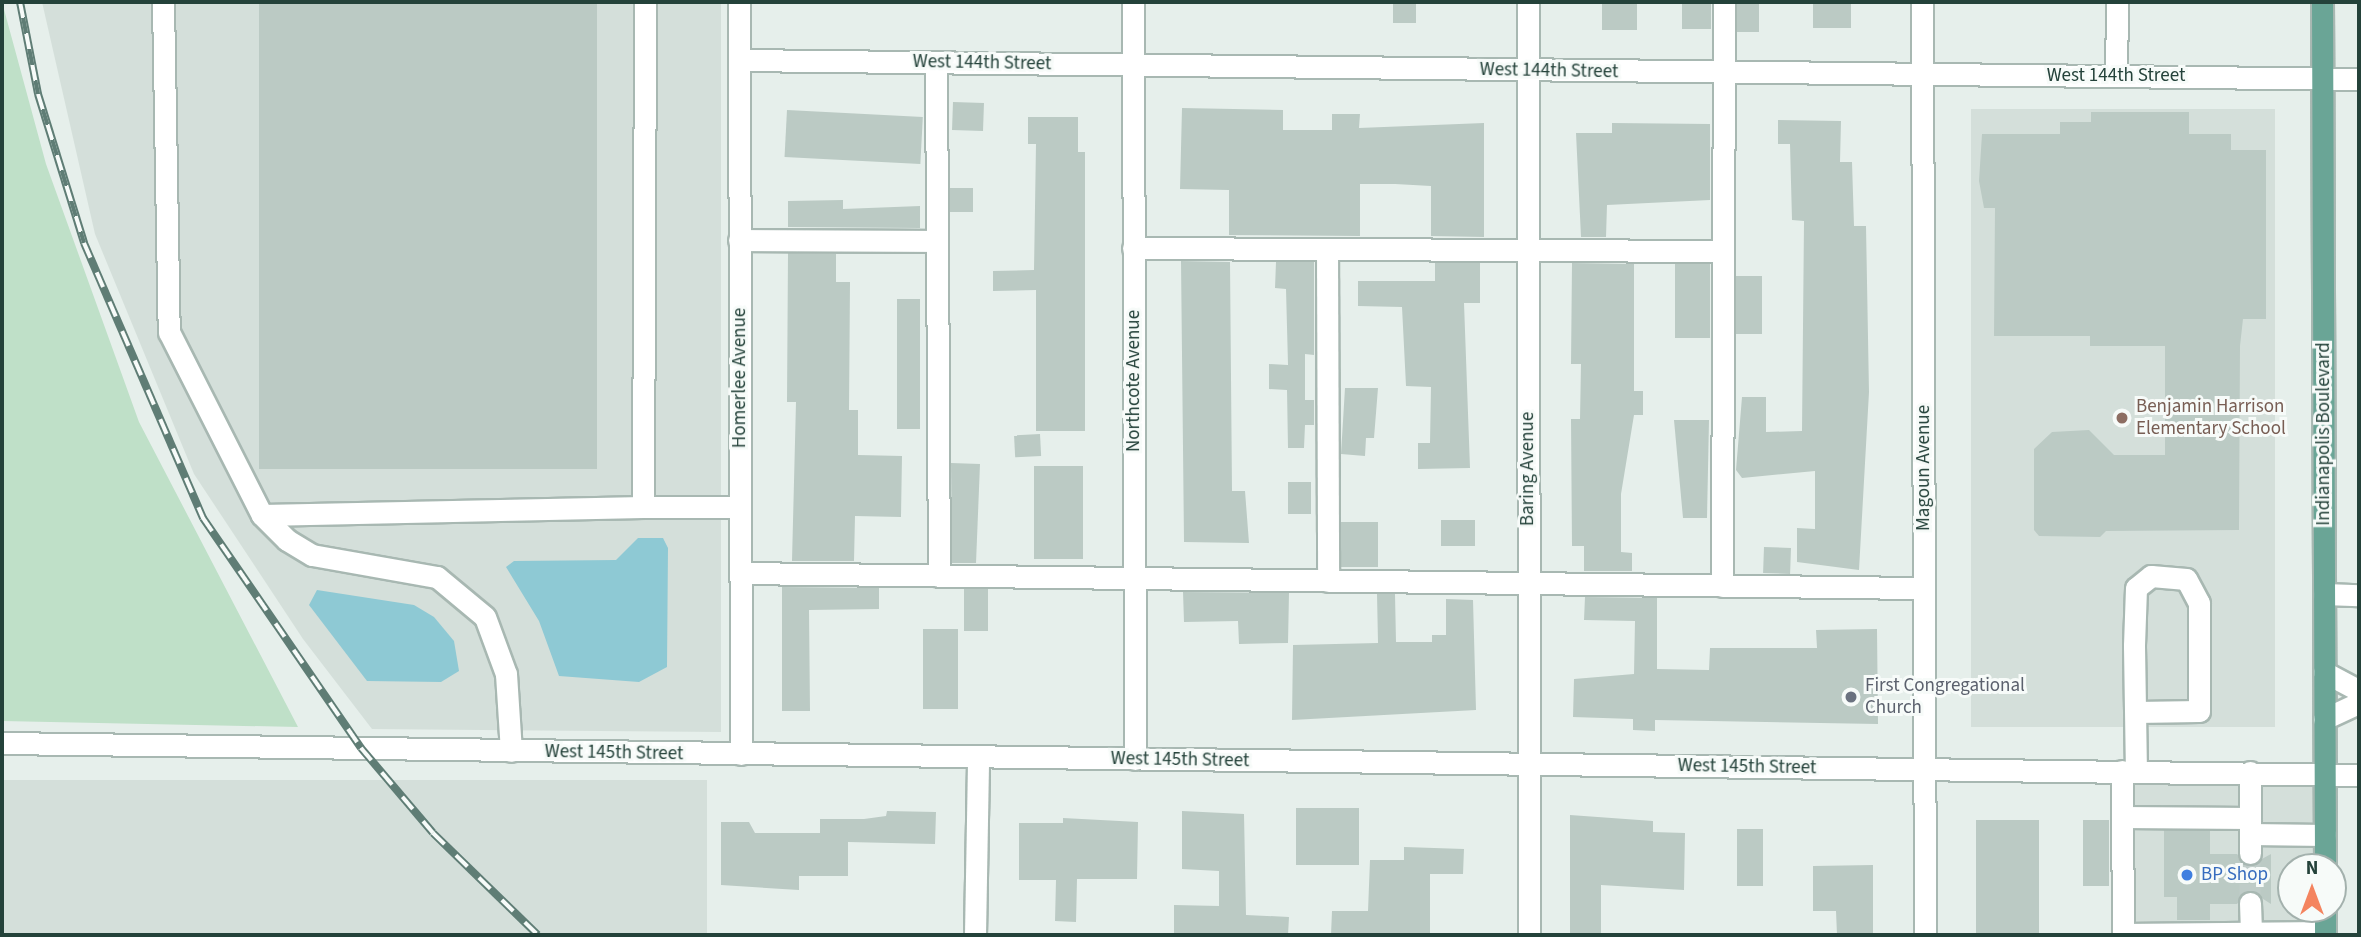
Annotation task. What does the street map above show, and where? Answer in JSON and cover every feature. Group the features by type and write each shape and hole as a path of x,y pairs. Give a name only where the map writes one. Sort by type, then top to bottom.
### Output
{"main road":[{"name":"Indianapolis Boulevard","path":"2322,2 2325,853"}],"street":[{"path":"163,2 169,332 262,515 312,555 412,569 465,596 499,645 511,751"},
{"path":"643,507 645,2"},
{"name":"Homerlee Avenue","path":"739,2 741,754"},
{"name":"Northcote Avenue","path":"1132,2 1135,759"},
{"name":"Baring Avenue","path":"1528,2 1529,935"},
{"path":"1722,586 1724,2"},
{"name":"Magoun Avenue","path":"1922,2 1925,935"},
{"path":"2116,76 2117,2"},
{"name":"West 144th Street","path":"739,60 2359,79"},
{"path":"936,62 939,576"},
{"path":"739,240 937,241"},
{"path":"1133,248 1723,251"},
{"path":"1327,250 1328,581"},
{"path":"262,515 740,507"},
{"path":"740,573 1924,588"},
{"path":"2136,712 2199,711 2199,603 2186,579 2151,576 2136,588 2136,712 2122,817 2123,934 2325,934"},
{"path":"2324,594 2359,595"},
{"path":"2324,672 2359,691"},
{"path":"2324,719 2359,703"},
{"name":"West 145th Street","path":"2,743 2359,775"},
{"path":"975,935 978,757"},
{"path":"2250,772 2250,835"},
{"path":"2122,817 2250,835 2325,835"},
{"path":"2250,903 2251,933"}],"shaded area":[{"path":"42,2 721,2 721,732 372,729 303,639 194,474 95,234"},
{"name":"Benjamin Harrison Elementary School","path":"1971,109 2275,109 2275,727 1971,727"},
{"path":"2114,775 2321,780 2321,853 2277,853 2277,923 2321,923 2321,935 2115,935"},
{"path":"2,780 707,780 707,935 2,935"}],"green space":[{"path":"2,2 46,164 139,422 298,727 2,721"}],"water":[{"path":"638,538 663,538 668,548 667,667 639,682 559,676 539,621 506,567 514,561 616,560"},
{"path":"317,590 414,605 434,617 454,641 459,671 441,682 367,681 309,605"}],"building":[{"path":"259,2 597,2 597,469 259,469"},
{"path":"1393,2 1416,2 1416,23 1393,23"},
{"path":"1602,2 1637,2 1637,30 1602,30"},
{"path":"1682,2 1711,2 1711,29 1682,29"},
{"path":"1737,2 1759,2 1759,32 1737,32"},
{"path":"1813,2 1851,2 1851,28 1813,28"},
{"path":"953,102 984,103 983,131 952,130"},
{"path":"1182,108 1283,110 1283,130 1332,130 1332,114 1360,114 1359,128 1484,123 1484,237 1431,236 1431,186 1395,184 1360,184 1360,236 1229,235 1229,190 1180,189"},
{"path":"787,110 923,117 920,164 785,157"},
{"path":"2091,112 2189,112 2189,134 2231,134 2231,150 2266,150 2266,319 2243,319 2240,346 2239,530 2106,531 2100,537 2039,536 2034,530 2034,449 2052,432 2089,430 2114,455 2165,455 2165,346 2090,346 2090,336 1994,336 1995,208 1984,208 1979,181 1982,134 2060,134 2060,122 2091,122"},
{"path":"1028,117 1078,117 1078,152 1085,152 1085,431 1036,431 1036,290 993,291 993,271 1034,270 1036,144 1028,144"},
{"path":"1778,120 1841,121 1840,162 1852,162 1854,226 1866,226 1869,392 1859,570 1797,562 1797,528 1815,529 1815,471 1742,478 1736,470 1742,397 1766,397 1766,432 1802,431 1804,221 1792,220 1790,144 1778,144"},
{"path":"1612,123 1710,124 1710,200 1607,205 1606,237 1581,237 1576,133 1612,133"},
{"path":"950,188 973,188 973,212 950,212"},
{"path":"843,200 843,209 920,206 920,228 788,227 788,201"},
{"path":"788,253 836,254 836,282 850,282 849,410 858,410 858,455 902,456 901,517 855,516 854,561 792,561 796,402 787,402"},
{"path":"1181,261 1230,262 1232,491 1245,491 1249,543 1184,542"},
{"path":"1276,262 1314,262 1314,355 1305,354 1305,400 1314,400 1314,425 1305,425 1304,448 1288,448 1287,390 1269,389 1269,364 1288,365 1286,289 1275,288"},
{"path":"1435,263 1480,263 1480,303 1464,303 1470,468 1418,469 1418,443 1430,443 1431,387 1406,386 1402,307 1358,306 1358,281 1435,281"},
{"path":"1572,263 1634,264 1634,391 1643,391 1643,415 1634,415 1621,494 1621,552 1632,553 1632,571 1584,571 1584,546 1572,546 1571,419 1580,419 1581,364 1571,364"},
{"path":"1675,264 1710,264 1710,338 1675,338"},
{"path":"1736,276 1762,276 1762,334 1736,334"},
{"path":"897,299 920,299 920,429 897,429"},
{"path":"1345,388 1378,388 1374,438 1366,438 1365,456 1341,454"},
{"path":"1674,420 1709,420 1707,518 1683,518"},
{"path":"1040,434 1041,456 1015,457 1014,435"},
{"path":"951,463 980,464 976,563 952,563"},
{"path":"1034,466 1083,466 1083,559 1034,559"},
{"path":"1288,482 1311,482 1311,514 1288,514"},
{"path":"1441,520 1475,520 1475,546 1441,546"},
{"path":"1341,522 1378,522 1378,567 1341,567"},
{"path":"1764,547 1791,548 1790,574 1763,573"},
{"path":"782,587 879,588 879,609 809,610 810,711 782,711"},
{"path":"964,589 988,589 988,631 964,631"},
{"path":"1183,592 1289,593 1288,643 1239,644 1238,621 1184,622"},
{"path":"1377,594 1395,594 1396,642 1432,642 1432,635 1446,635 1446,599 1473,600 1476,710 1292,720 1293,645 1378,643"},
{"path":"1585,597 1657,598 1657,669 1709,670 1710,648 1817,648 1816,630 1877,629 1878,724 1655,720 1655,731 1633,730 1633,719 1573,717 1574,679 1634,674 1635,621 1584,620"},
{"path":"923,629 958,629 958,709 923,709"},
{"path":"1296,808 1359,808 1359,865 1296,865"},
{"path":"887,811 936,812 935,844 848,842 848,876 799,876 799,890 721,885 721,822 749,822 755,833 820,833 820,819 864,819 886,816"},
{"path":"1182,811 1244,814 1246,915 1289,917 1288,935 1174,935 1174,905 1219,906 1219,871 1182,869"},
{"path":"1570,815 1653,821 1653,832 1685,833 1684,890 1601,885 1601,935 1570,935"},
{"path":"1063,818 1138,822 1137,879 1077,879 1076,922 1055,921 1056,880 1019,880 1019,823 1063,823"},
{"path":"1976,820 2039,820 2039,935 1976,935"},
{"path":"2083,820 2109,820 2109,886 2083,886"},
{"path":"1737,829 1763,829 1763,886 1737,886"},
{"path":"2164,830 2210,831 2210,854 2237,854 2249,866 2271,854 2271,904 2249,890 2237,904 2210,904 2210,920 2177,920 2177,897 2164,897"},
{"path":"1404,847 1464,849 1463,874 1430,874 1430,935 1331,935 1332,911 1368,911 1370,860 1404,860"},
{"path":"1873,865 1873,935 1837,935 1836,911 1813,911 1813,866"}],"tunnel":[{"path":"2250,853 2250,903"}],"railway":[{"path":"20,2 38,94 84,243 203,518 361,748 433,833 538,935"}],"place":[{"name":"Benjamin Harrison Elementary School","path":"2122,418"},
{"name":"First Congregational Church","path":"1851,697"},
{"name":"BP Shop","path":"2187,875"}]}
